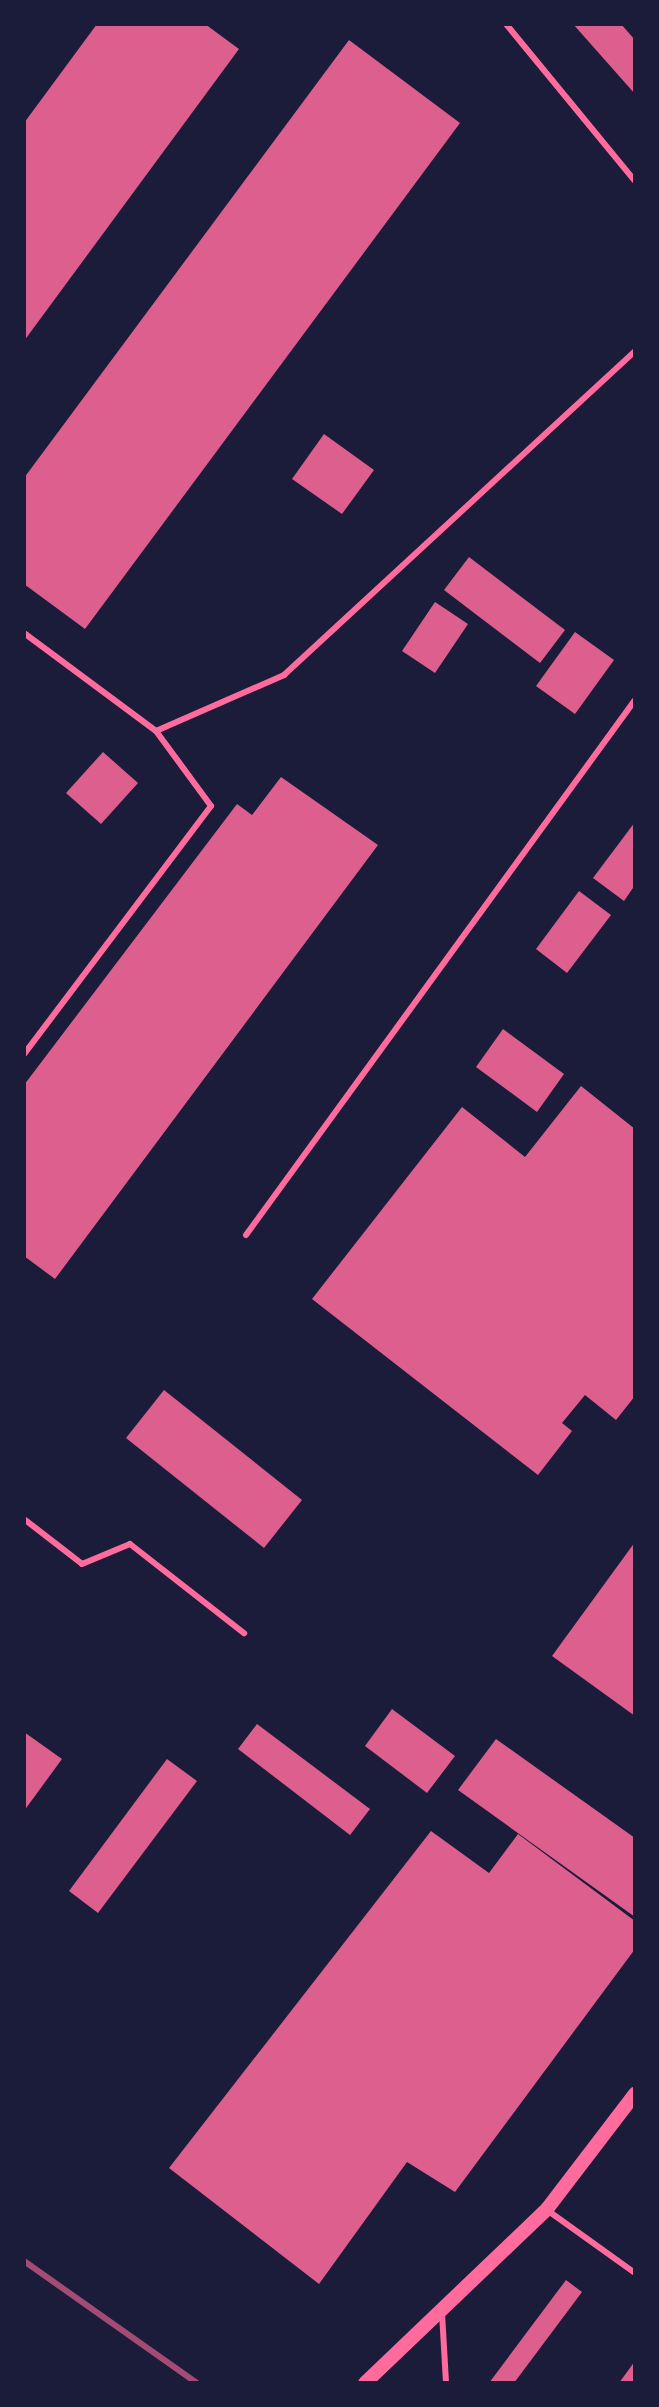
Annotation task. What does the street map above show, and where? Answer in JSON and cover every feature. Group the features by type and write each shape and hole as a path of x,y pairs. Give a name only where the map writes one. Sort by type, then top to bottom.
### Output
{"street":[{"path":"365,2383 547,2209 635,2094"}],"lane":[{"path":"506,24 635,181"},
{"path":"156,731 284,675 635,351"},
{"path":"24,633 156,731 211,806 24,1054"},
{"path":"246,1235 635,700"},
{"path":"24,1519 82,1564 130,1544 244,1633"},
{"path":"547,2209 635,2273"},
{"path":"442,2310 446,2383"}],"building":[{"path":"97,24 205,24 239,49 24,341 24,123"},
{"path":"573,24 621,24 635,40 635,94"},
{"path":"349,40 460,123 85,629 24,584 24,478"},
{"path":"324,434 374,470 342,514 292,479"},
{"path":"469,557 565,630 540,663 444,590"},
{"path":"435,602 468,624 435,673 402,651"},
{"path":"575,632 614,660 575,714 536,686"},
{"path":"103,752 138,783 101,824 66,793"},
{"path":"281,777 378,845 55,1279 24,1256 24,1085 237,804 252,815"},
{"path":"635,822 635,885 624,901 593,878"},
{"path":"579,891 611,915 567,973 536,949"},
{"path":"503,1029 564,1074 537,1112 476,1067"},
{"path":"581,1086 635,1129 635,1396 616,1420 585,1395 562,1423 572,1431 538,1475 312,1299 462,1107 525,1157"},
{"path":"164,1390 302,1500 264,1548 126,1438"},
{"path":"635,1542 635,1716 552,1656"},
{"path":"392,1709 455,1756 427,1793 365,1746"},
{"path":"257,1724 370,1809 350,1835 238,1749"},
{"path":"24,1732 62,1759 24,1811"},
{"path":"496,1739 635,1838 635,1917 458,1790"},
{"path":"167,1759 197,1781 98,1913 69,1891"},
{"path":"431,1831 489,1873 518,1834 635,1921 635,1949 455,2192 407,2162 319,2284 169,2168"},
{"path":"566,2280 582,2292 514,2383 489,2383"},
{"path":"635,2361 635,2383 619,2383"}],"railway":[{"path":"24,2261 197,2383"}]}
